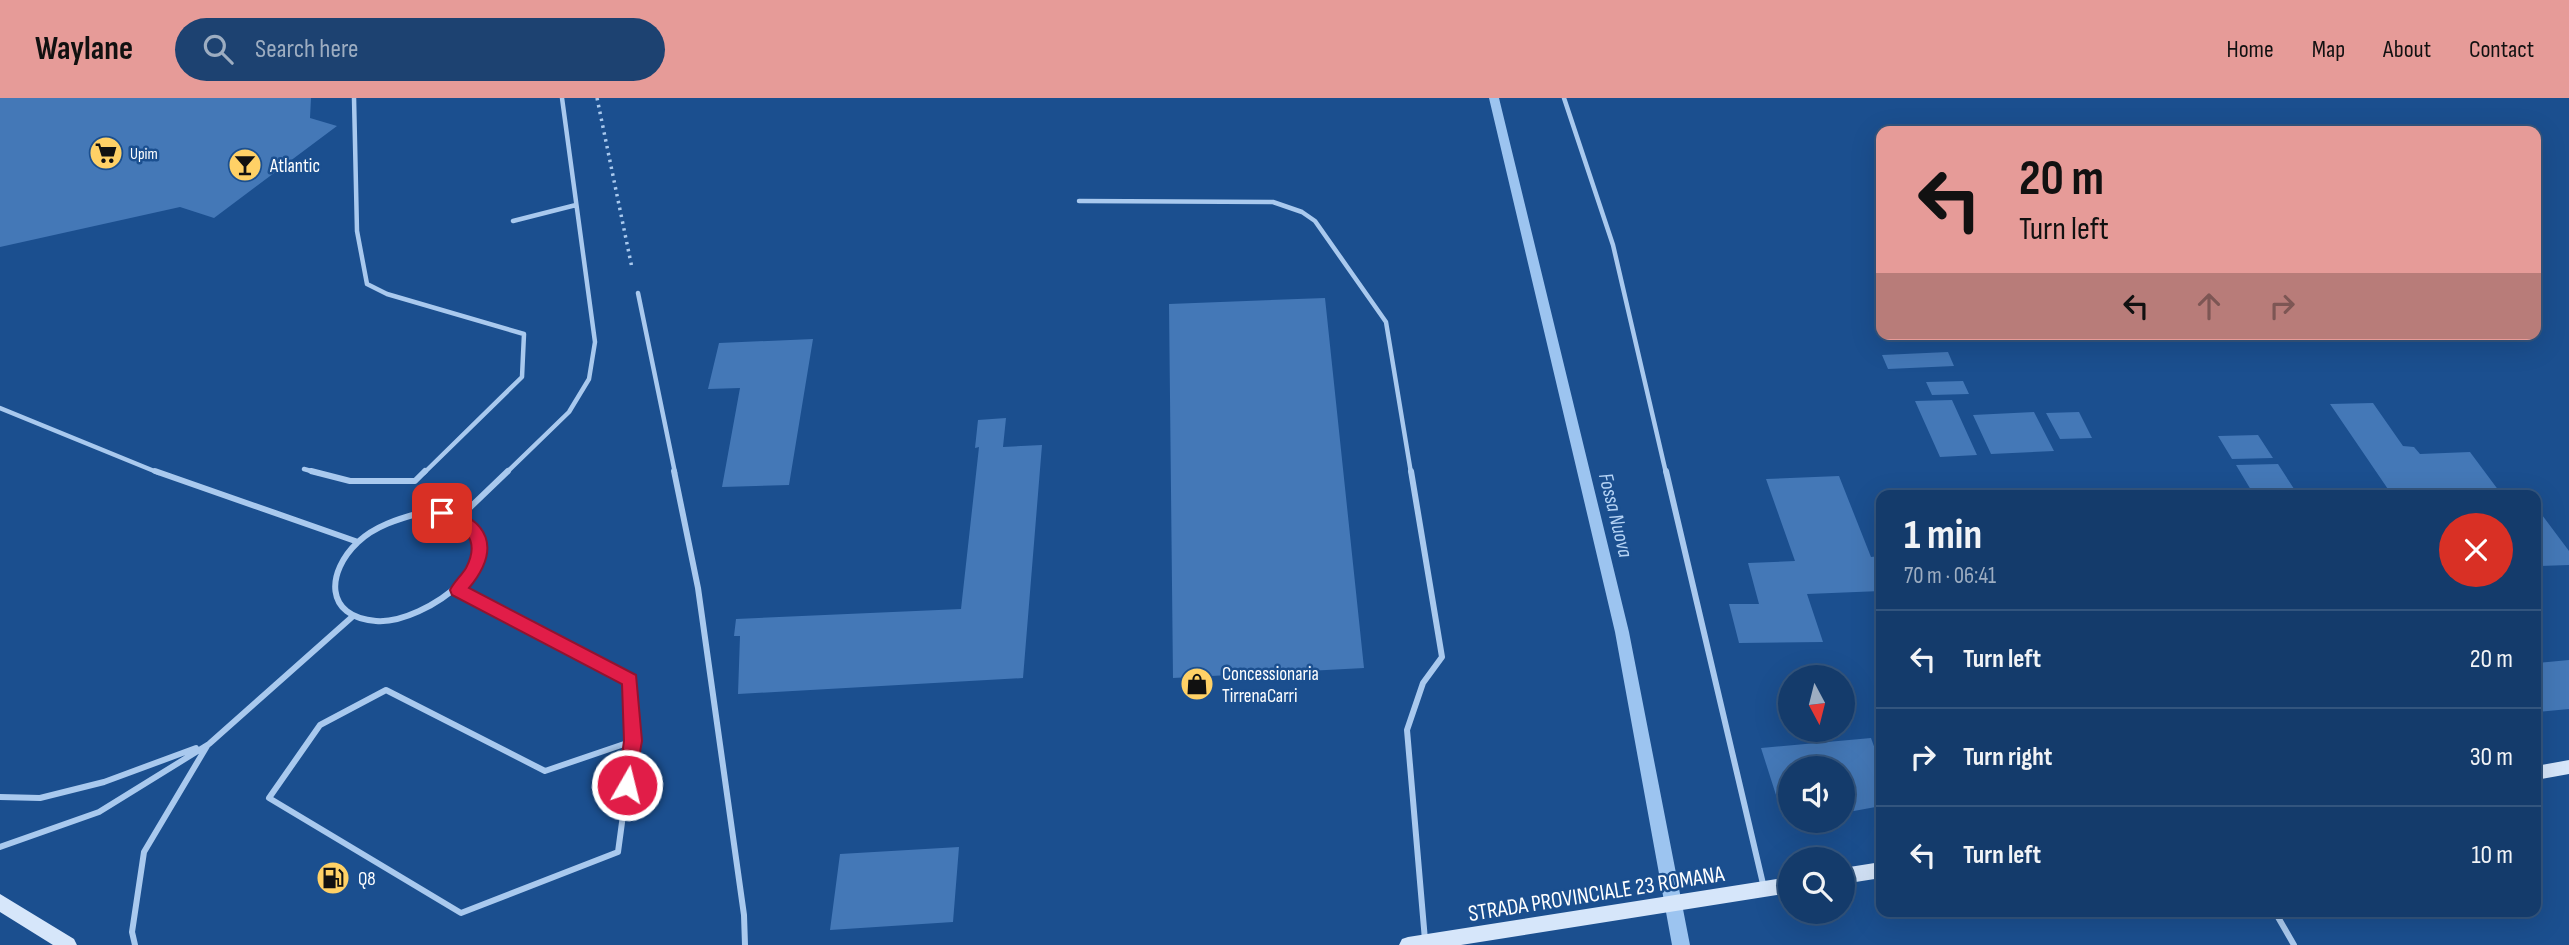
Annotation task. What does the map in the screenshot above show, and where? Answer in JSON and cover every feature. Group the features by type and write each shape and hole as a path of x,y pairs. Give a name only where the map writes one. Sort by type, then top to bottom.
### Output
{"main road":[{"path":"2541,772 2569,767"},
{"path":"1855,874 1876,871"},
{"name":"STRADA PROVINCIALE 23 ROMANA","path":"1417,944 1778,887"},
{"path":"0,902 68,945"}],"lane":[{"path":"304,469 351,481 415,481 522,377 524,334 387,295 367,284 357,231 354,98"},
{"path":"459,517 569,412 589,379 595,342 562,98"},
{"path":"1564,98 1613,245 1765,889"},
{"path":"1079,201 1273,202 1302,212 1315,221 1386,322 1442,657 1423,683 1406,730 1417,944"},
{"path":"513,221 576,205"},
{"path":"638,293 698,588 744,915 745,945"},
{"path":"0,408 175,479 358,542"},
{"path":"442,513 459,517 472,527 479,540 479,556 472,573 458,590 439,605 417,616 371,622 352,617 340,606 334,592 335,575 358,542 377,528 409,516 442,513"},
{"path":"458,590 630,680 633,741 618,852 461,913 269,798 320,725 386,690 545,771 633,741"},
{"path":"0,847 99,812 209,744 352,617"},
{"path":"0,797 40,798 104,782 209,744"},
{"path":"135,945 132,932 144,852 209,744"},
{"path":"2278,917 2294,945"}],"path":[{"path":"597,98 638,293"}],"building":[{"path":"0,98 311,98 310,118 337,126 214,218 180,207 0,247"},
{"path":"1325,298 1364,668 1173,678 1169,304"},
{"path":"813,339 789,485 722,487 740,388 708,389 719,343"},
{"path":"1948,352 1954,366 1888,369 1882,355"},
{"path":"1963,381 1969,394 1932,395 1926,382"},
{"path":"1952,400 1977,455 1940,457 1915,401"},
{"path":"2373,403 2403,446 2414,447 2420,454 2470,452 2498,490 2389,490 2330,404"},
{"path":"2034,412 2054,451 1991,454 1973,415"},
{"path":"2079,412 2092,438 2060,439 2046,413"},
{"path":"1006,418 1003,447 1042,445 1023,678 738,694 740,636 734,636 736,619 961,609 979,447 975,448 978,420"},
{"path":"2258,435 2273,458 2232,459 2218,436"},
{"path":"2278,464 2295,490 2251,490 2236,465"},
{"path":"1839,476 1871,557 1876,556 1876,591 1807,594 1823,642 1739,643 1729,604 1759,604 1748,563 1795,561 1766,479"},
{"path":"2541,514 2569,551 2569,565 2541,566"},
{"path":"2569,660 2569,709 2541,712 2541,663"},
{"path":"1871,738 1876,752 1876,807 1855,811 1855,756 1778,756 1778,801 1761,748 1855,742 1855,739"},
{"path":"959,847 953,922 830,930 840,854"}],"waterway":[{"name":"Fossa Nuova","path":"1494,98 1622,632 1681,945"}],"place":[{"name":"Upim","path":"106,153"},
{"name":"Atlantic","path":"245,165"},
{"name":"Concessionaria TirrenaCarri","path":"1197,684"},
{"name":"Q8","path":"333,878"}],"route":[{"path":"442,513 459,517 472,527 479,540 479,556 472,573 458,590 630,680 633,741 627,785"}]}
